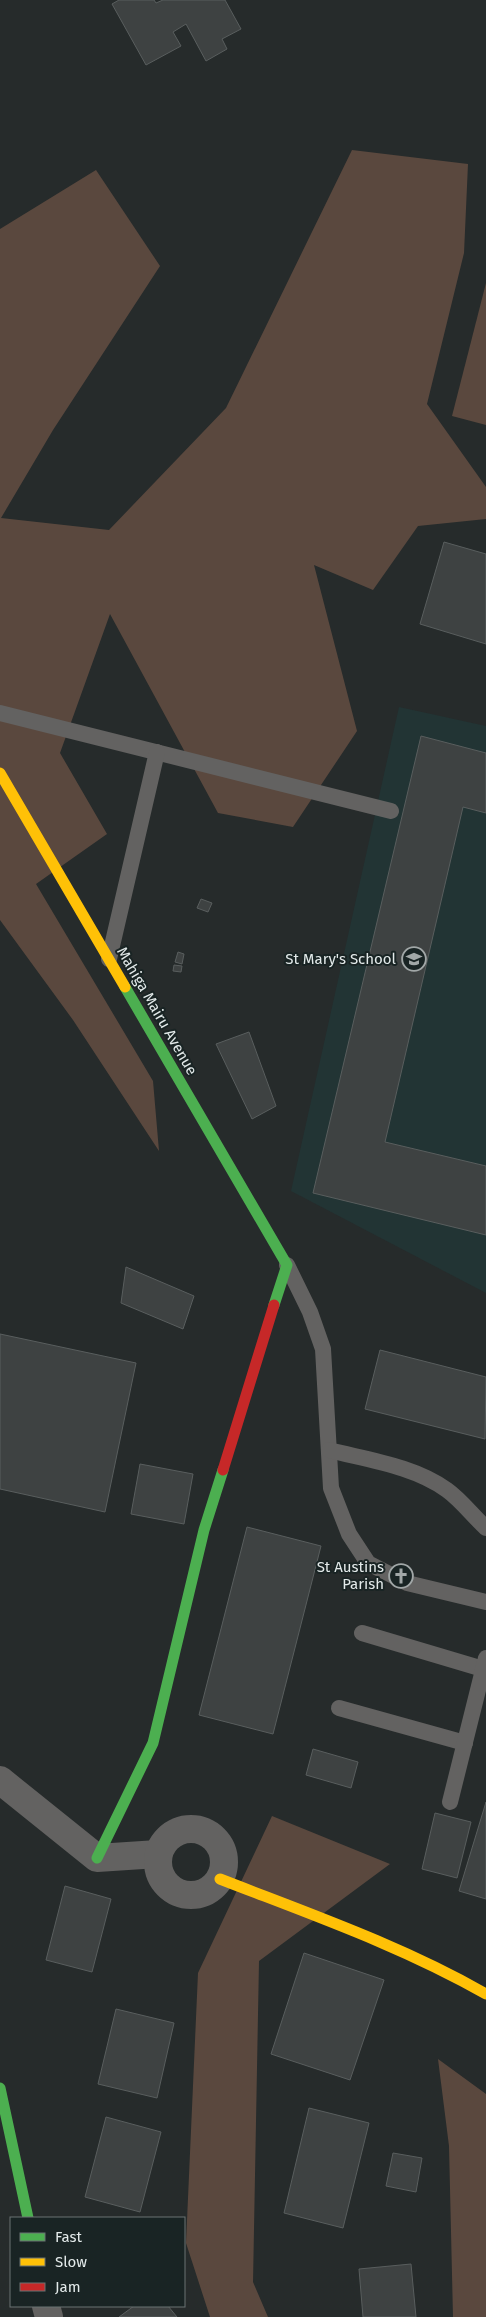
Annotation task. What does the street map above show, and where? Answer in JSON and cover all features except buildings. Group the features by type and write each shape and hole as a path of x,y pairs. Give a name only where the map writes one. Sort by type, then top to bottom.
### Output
{"street":[{"name":"Mahiga Mairu Avenue","path":"0,773 287,1265"},
{"path":"97,1858 153,1743 204,1530 287,1265"},
{"path":"0,1780 97,1858 158,1854"},
{"path":"190,1828 204,1831 215,1839 223,1851 225,1865 220,1879 210,1891 194,1896 178,1894 165,1884 158,1870 158,1854 165,1841 176,1832 190,1828"},
{"path":"220,1879 395,1948 442,1969 486,1994"},
{"path":"0,2088 28,2217"}],"lane":[{"path":"0,713 391,811"},
{"path":"109,959 157,752"},
{"path":"287,1265 310,1312 323,1349 331,1488 349,1534 368,1563 408,1583 486,1602"},
{"path":"329,1450 408,1471 434,1481 449,1491 486,1528"},
{"path":"362,1633 485,1664 450,1802"},
{"path":"339,1708 465,1742"}],"shaded area":[{"path":"352,150 468,164 464,253 427,404 486,487 486,519 418,526 373,590 314,565 357,731 293,827 218,813 110,614 60,753 107,834 36,884 153,1081 159,1151 73,1020 0,920 0,229 96,170 160,266 53,430 1,518 109,530 226,408"},
{"path":"486,283 486,425 452,416"},
{"name":"St Mary's School","path":"399,707 486,726 486,1293 291,1191"},
{"path":"272,1816 390,1864 259,1961 253,2282 268,2317 210,2317 186,2243 198,1973"},
{"path":"438,2059 486,2094 486,2317 453,2317 449,2146"}],"traffic: fast":[{"path":"125,987 287,1265 274,1305"},
{"path":"97,1858 153,1743 204,1530 223,1470"},
{"path":"0,2088 28,2217"}],"traffic: slow":[{"path":"0,773 125,987"},
{"path":"220,1879 389,1946 486,1994"}],"traffic: jam":[{"path":"223,1470 274,1305"}],"place":[{"name":"St Mary's School","path":"414,959"},
{"name":"St Austins Parish","path":"401,1576"}]}
